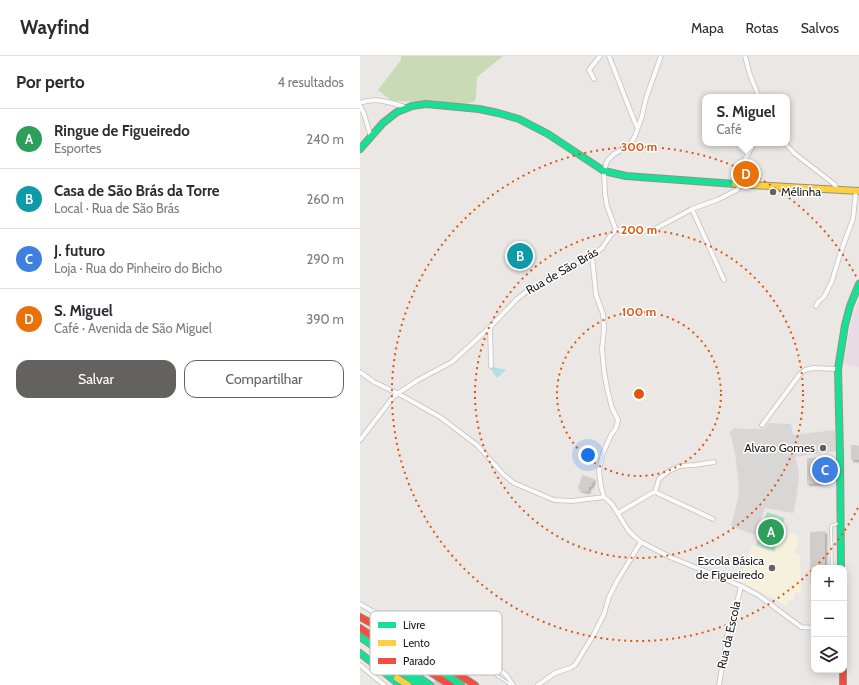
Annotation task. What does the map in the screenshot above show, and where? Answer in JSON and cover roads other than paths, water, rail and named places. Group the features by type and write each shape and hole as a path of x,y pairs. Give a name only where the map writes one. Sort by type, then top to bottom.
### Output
{"main road":[{"path":"360,149 384,122 397,112 412,106 426,104 498,113 519,120 548,134 604,171 626,176 737,184 837,188 857,191"},
{"path":"841,565 838,369 845,325 850,306 859,284"},
{"path":"360,616 370,622"},
{"path":"360,628 370,635"},
{"path":"360,637 370,644"},
{"path":"360,642 370,649"},
{"path":"360,653 370,660"},
{"path":"843,673 843,685"},
{"path":"388,675 400,685"},
{"path":"392,675 408,685"},
{"path":"405,675 419,685"},
{"path":"415,675 430,685"},
{"path":"422,675 437,685"},
{"path":"435,675 450,685"},
{"path":"446,675 461,685"},
{"path":"459,675 475,685"}],"street":[{"path":"594,79 589,70 600,56"},
{"path":"609,56 638,127"},
{"path":"661,56 646,98 635,136 630,145 614,154 607,161 604,171 604,194 616,230 642,231 654,229 692,209 717,200 737,190 735,178 752,146"},
{"path":"745,56 750,75 758,94"},
{"path":"360,103 377,100 406,108"},
{"path":"360,106 371,137"},
{"path":"788,146 794,153 834,184 837,188"},
{"path":"816,306 824,297 832,281 853,219 857,191"},
{"path":"692,209 724,280"},
{"name":"Rua de São Brás","path":"360,440 394,396 418,380 452,362 490,328 517,299 526,292 565,272 583,259 592,256 602,248 616,230"},
{"path":"592,256 596,295 603,314 604,329 602,349 604,371 612,408 618,420 616,428 603,453 599,471 604,497 612,504 628,530 641,542 670,557 741,586 758,595 801,627 811,628"},
{"path":"490,328 491,366"},
{"path":"762,425 800,374 805,370 812,368 838,369"},
{"path":"360,372 374,382 440,417 477,445 504,475 514,483 554,500 572,501 604,497"},
{"path":"618,514 655,492 659,479 669,471 680,466 714,462"},
{"path":"655,492 713,519"},
{"path":"538,685 555,673 575,665 604,614 609,597 641,542"},
{"name":"Rua da Escola","path":"719,685 728,632 741,586"},
{"path":"360,604 372,611"},
{"path":"360,664 370,673"},
{"path":"502,672 507,676 512,685"},
{"path":"373,675 384,685"}],"lane":[{"path":"832,565 831,526 840,523"},
{"path":"497,675 512,685"}],"water":[{"path":"494,367 506,370 497,378 491,369"}],"place":[{"name":"S. Miguel","path":"746,174"},
{"name":"Mélinha","path":"773,192"},
{"name":"Casa de São Brás da Torre","path":"520,256"},
{"name":"Alvaro Gomes","path":"823,448"},
{"name":"J. futuro","path":"825,470"},
{"name":"Ringue de Figueiredo","path":"771,532"},
{"name":"Escola Básica de Figueiredo","path":"772,568"}]}
